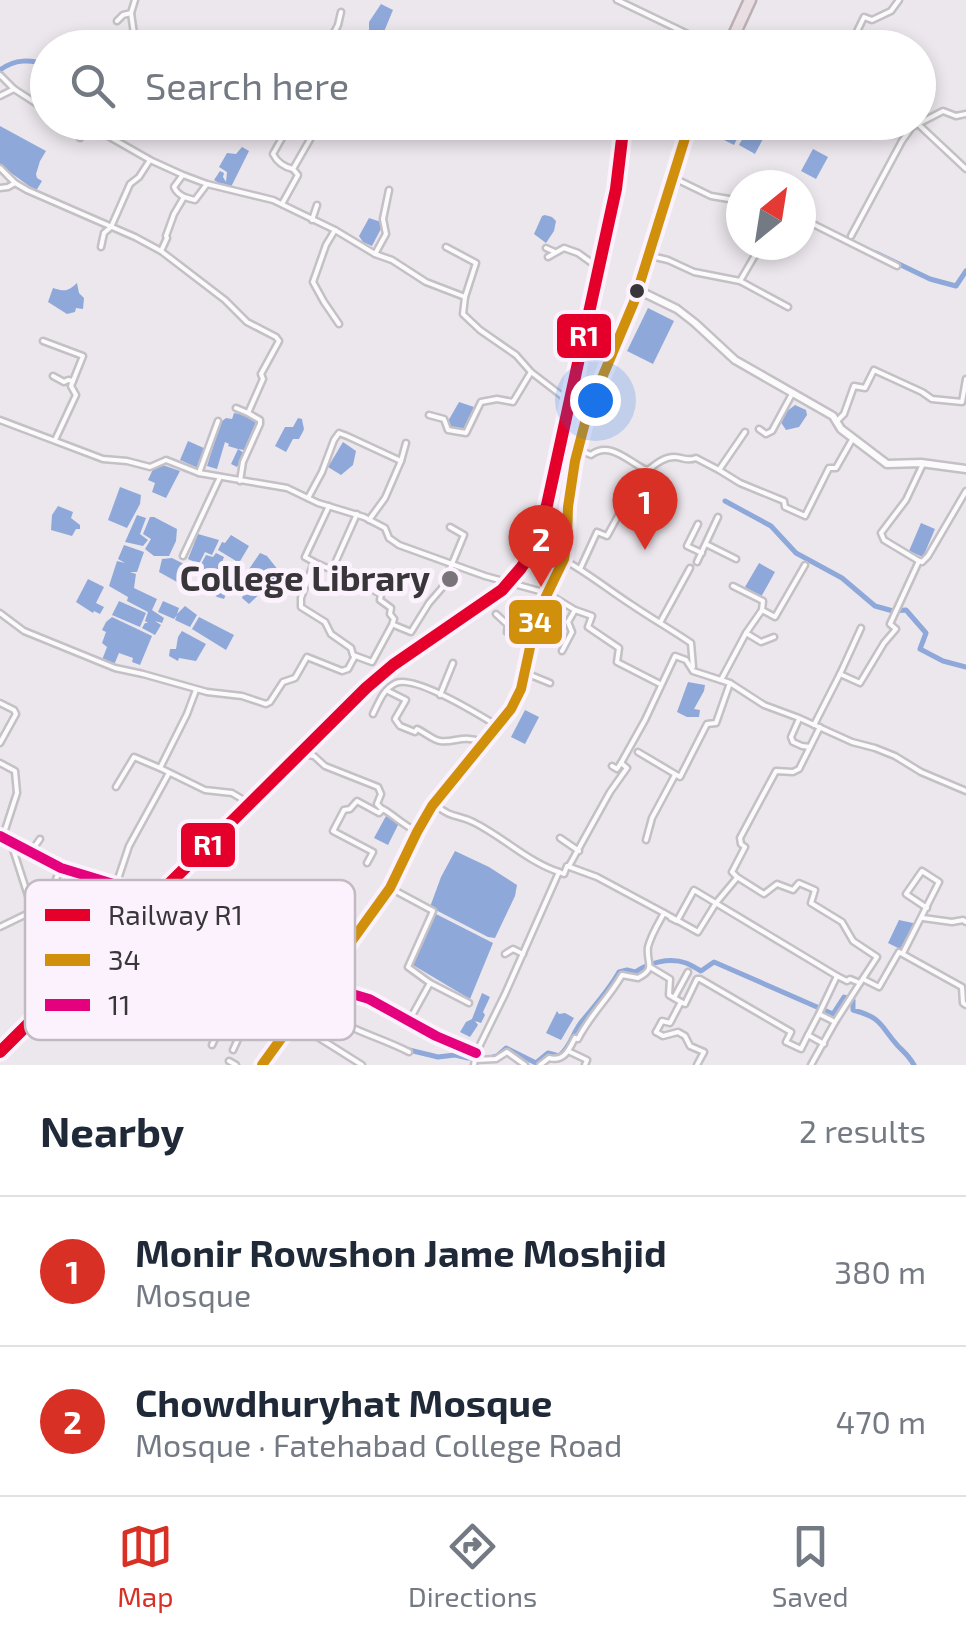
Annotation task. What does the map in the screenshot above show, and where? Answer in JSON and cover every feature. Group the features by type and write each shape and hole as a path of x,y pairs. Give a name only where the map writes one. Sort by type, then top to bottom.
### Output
{"highway":[{"path":"735,30 749,0"},
{"path":"355,941 392,889 436,805 518,700 528,674 539,617 565,554 572,476 589,408 634,302 685,140"},
{"path":"518,700 537,615 566,561 580,449 597,393 640,291 686,140"},
{"path":"355,938 390,888 438,797 499,727"},
{"path":"264,1065 283,1040"}],"main road":[{"path":"4,838 60,870 97,880"}],"street":[{"path":"133,30 130,14 135,0"},
{"path":"617,0 680,30"},
{"path":"858,30 864,17 872,20 882,16 899,0"},
{"path":"335,30 341,12"},
{"path":"117,22 122,14 130,14"},
{"path":"0,75 30,99"},
{"path":"0,96 14,89"},
{"path":"936,115 943,111 956,116 966,114"},
{"path":"115,140 183,175 282,204 392,260 426,282 465,297"},
{"path":"281,140 273,154 298,174 282,204"},
{"path":"293,169 310,140"},
{"path":"851,236 903,140"},
{"path":"935,140 966,169"},
{"path":"101,247 104,233 111,227 130,184 150,160"},
{"path":"0,168 27,190 161,251 247,322 276,337 279,341 261,374 263,379 248,413"},
{"path":"183,175 174,187 184,197 195,200 207,184"},
{"path":"676,179 726,198"},
{"path":"0,188 15,183"},
{"path":"375,254 386,234 383,219 389,190"},
{"path":"161,251 184,197"},
{"path":"312,220 316,205"},
{"path":"816,226 898,266"},
{"path":"336,230 326,245 314,282 339,324"},
{"path":"446,247 476,262 463,314 570,402 589,408"},
{"path":"546,248 556,252"},
{"path":"548,257 564,248 599,268"},
{"path":"651,256 694,272 740,281 788,307"},
{"path":"740,281 752,260"},
{"path":"640,291 695,322 735,360 833,416 841,429 887,464 966,469"},
{"path":"43,341 82,356 71,389 76,396 55,440"},
{"path":"837,421 844,414 854,386 865,388 874,370 932,399 962,402 966,379"},
{"path":"430,415 444,419 448,430 466,433 481,402 513,402 531,372"},
{"path":"53,376 73,382"},
{"path":"759,429 766,434 772,431 792,394"},
{"path":"236,408 260,420 240,481"},
{"path":"0,420 103,459 150,467 166,460 199,473 280,486 357,514 385,528 396,544 548,593 589,614 593,618 588,627 618,648 618,662 660,684"},
{"path":"199,473 218,421"},
{"path":"719,470 745,432"},
{"path":"308,498 339,433 400,461"},
{"path":"580,449 591,455 607,449 648,470 661,460 696,458 784,500 785,507 805,516 829,468 836,468 853,438"},
{"path":"369,520 385,498 406,443"},
{"path":"923,464 906,500 881,534 884,540 922,562 966,491"},
{"path":"580,569 597,532 608,536 644,469"},
{"path":"183,556 220,477"},
{"path":"314,562 301,607 325,622 355,656 372,662 392,625 392,608 380,600 381,594 305,557 328,506"},
{"path":"332,570 357,514"},
{"path":"697,562 718,517"},
{"path":"698,524 687,546 702,553"},
{"path":"392,625 411,632 442,588 464,535 450,527"},
{"path":"706,544 736,559"},
{"path":"840,674 860,683 896,629 890,624 919,560"},
{"path":"566,561 692,643 693,671"},
{"path":"762,610 776,618 805,565"},
{"path":"661,621 690,568"},
{"path":"721,680 764,601 732,586"},
{"path":"562,652 572,632 568,622 575,610"},
{"path":"0,613 24,631 115,668 266,704 283,682 295,678 307,657 342,671 348,669 355,656"},
{"path":"496,614 508,624 507,631 531,641"},
{"path":"811,1065 877,956 853,941 842,922 811,903 815,890 800,883 794,890 778,884 764,894 736,878 732,869 745,847 740,838 776,771 799,769 861,628"},
{"path":"746,633 761,642 774,637"},
{"path":"612,766 618,769 622,763 675,656 686,660 693,671 730,683 764,705 885,752 966,790"},
{"path":"440,695 454,662"},
{"path":"528,674 550,683"},
{"path":"373,714 392,684 404,681 456,701 499,727"},
{"path":"638,752 680,778 706,724 716,723 730,683"},
{"path":"160,768 196,690"},
{"path":"387,690 406,700 396,719 400,726 415,732 417,728 438,740 482,742"},
{"path":"0,703 16,714 0,743"},
{"path":"800,718 793,742 810,747"},
{"path":"296,755 314,756 325,766 378,787 381,794 377,804 417,832"},
{"path":"116,788 134,757 205,790 232,793 248,802"},
{"path":"0,762 15,771 16,793 4,838 25,891"},
{"path":"436,805 447,815 470,820 564,874 627,768 622,763"},
{"path":"118,880 129,846 169,772"},
{"path":"646,840 652,818 675,774"},
{"path":"367,863 373,852 333,831 344,810 357,801 379,813 382,808"},
{"path":"560,838 579,851"},
{"path":"30,853 40,839"},
{"path":"569,866 698,932 736,878"},
{"path":"56,880 60,870 82,880"},
{"path":"674,919 694,890 846,981 879,987 900,952 903,953 922,918 927,908 940,882 922,871 906,894 927,908"},
{"path":"475,1059 558,872"},
{"path":"392,889 432,911 408,968 469,1003"},
{"path":"540,1065 568,1052 574,1038 578,1039 586,1022 622,975 638,978 646,974 650,967 648,945 664,913"},
{"path":"0,926 25,915"},
{"path":"922,918 966,922"},
{"path":"505,954 513,949 524,954"},
{"path":"903,953 962,987 966,1005"},
{"path":"650,967 682,984"},
{"path":"674,998 688,972"},
{"path":"670,979 668,994 681,1002 685,1004 697,979 700,980 792,1032 786,1042 801,1049 837,976"},
{"path":"410,1022 430,983"},
{"path":"355,994 475,1059 496,1059 505,1052 525,1065"},
{"path":"681,1002 670,1024 662,1022 656,1032 663,1036 678,1032 685,1036 690,1046 704,1052 697,1065"},
{"path":"819,1014 835,1022"},
{"path":"355,1031 383,1038 408,1052"},
{"path":"808,1035 824,1044"},
{"path":"212,1044 214,1040"},
{"path":"233,1050 239,1040"},
{"path":"330,1040 362,1065"},
{"path":"568,1052 587,1060 585,1065"},
{"path":"229,1061 236,1065"}],"water":[{"path":"381,4 393,10 385,30 369,30 369,22"},
{"path":"0,126 46,151 36,174 42,181 36,191 0,165"},
{"path":"742,140 762,140 755,154 739,145"},
{"path":"242,147 249,151 230,189 214,180 220,171 226,182 227,172 219,167 227,153 236,154"},
{"path":"813,149 828,157 816,179 816,170 802,170"},
{"path":"545,215 556,221 546,243 534,234"},
{"path":"369,218 384,223 372,246 359,236"},
{"path":"77,283 84,298 83,309 76,308 67,314 48,302 53,288 66,290"},
{"path":"648,308 674,321 653,364 627,351"},
{"path":"459,402 474,407 462,432 449,428 447,423"},
{"path":"795,405 806,410 807,415 799,427 786,430 780,421"},
{"path":"234,413 256,422 244,450 225,442 217,469 207,466 221,422 232,419"},
{"path":"298,418 302,419 304,429 299,439 293,439 286,452 275,446 285,427 293,427"},
{"path":"188,441 206,449 198,468 180,460"},
{"path":"343,442 356,451 353,465 341,475 328,467"},
{"path":"238,449 244,453 237,467 231,464"},
{"path":"160,464 180,471 166,498 152,492 155,483 148,480"},
{"path":"120,487 141,495 127,528 108,520"},
{"path":"58,506 73,512 71,518 80,525 72,536 51,530 52,515"},
{"path":"137,515 146,518 140,534 148,540 143,546 125,542"},
{"path":"150,517 177,529 169,556 154,556 145,549 151,539 143,534"},
{"path":"921,523 935,529 923,557 909,551"},
{"path":"198,534 219,540 212,555 205,552 199,564 188,559"},
{"path":"231,535 249,546 236,568 234,580 228,577 236,561 218,550"},
{"path":"124,545 144,552 137,572 130,572 136,574 134,588 157,599 152,610 164,618 162,623 155,621 161,625 155,635 142,628 148,623 148,612 109,586 117,561 125,563 118,559"},
{"path":"216,553 224,557 217,575 231,582 224,599 202,581 200,566 206,555 213,557"},
{"path":"260,553 279,571 249,604 242,598 247,572"},
{"path":"172,558 184,564 177,582 159,572 162,559"},
{"path":"759,563 775,572 761,597 745,587"},
{"path":"88,579 104,587 96,603 104,607 100,614 76,602"},
{"path":"119,601 146,613 140,627 112,615"},
{"path":"163,601 179,608 177,614 185,606 197,615 190,627 175,620 177,615 174,619 158,612"},
{"path":"112,617 152,636 140,665 119,653 114,665 102,660 107,647 102,643 106,632 102,630"},
{"path":"199,617 234,635 226,650 192,629"},
{"path":"182,631 206,644 196,661 178,661 169,656"},
{"path":"688,682 705,685 694,709 700,710 699,717 677,712"},
{"path":"525,710 539,717 525,744 511,737"},
{"path":"386,816 399,823 388,845 374,838"},
{"path":"455,851 517,885 495,938 430,907"},
{"path":"434,913 493,943 470,999 413,965"},
{"path":"899,920 914,926 900,949 888,943"},
{"path":"482,993 490,997 481,1023 475,1021 478,1025 470,1037 460,1032 472,1019"},
{"path":"557,1011 574,1018 561,1040 546,1033"}],"waterway":[{"path":"0,70 30,62"},
{"path":"876,253 930,279 956,286 966,271"},
{"path":"725,501 771,526 796,553 842,578 875,606 906,610 926,633 920,649 966,667"},
{"path":"405,1049 438,1057 490,1058 506,1048 536,1063 548,1053 559,1056 619,972 635,972 666,961 686,963 701,971 714,962 833,1014 844,997 853,1000 853,1010 880,1024 914,1065"}],"rail line":[{"name":"R1","path":"173,880 366,688 502,590 533,550 547,505 616,189 622,140"},
{"name":"R1","path":"0,1052 25,1027"}],"transit line":[{"name":"34","path":"355,936 390,888 432,806 511,709 521,689 537,615 564,559 575,461 588,411 634,302 684,140"},
{"name":"11","path":"0,836 61,868 100,880"},
{"name":"11","path":"355,995 476,1053"},
{"name":"34","path":"262,1065 280,1040"}],"place":[{"name":"Monir Rowshon Jame Moshjid","path":"645,550"},
{"name":"College Library","path":"450,579"},
{"name":"Chowdhuryhat Mosque","path":"541,587"}]}
